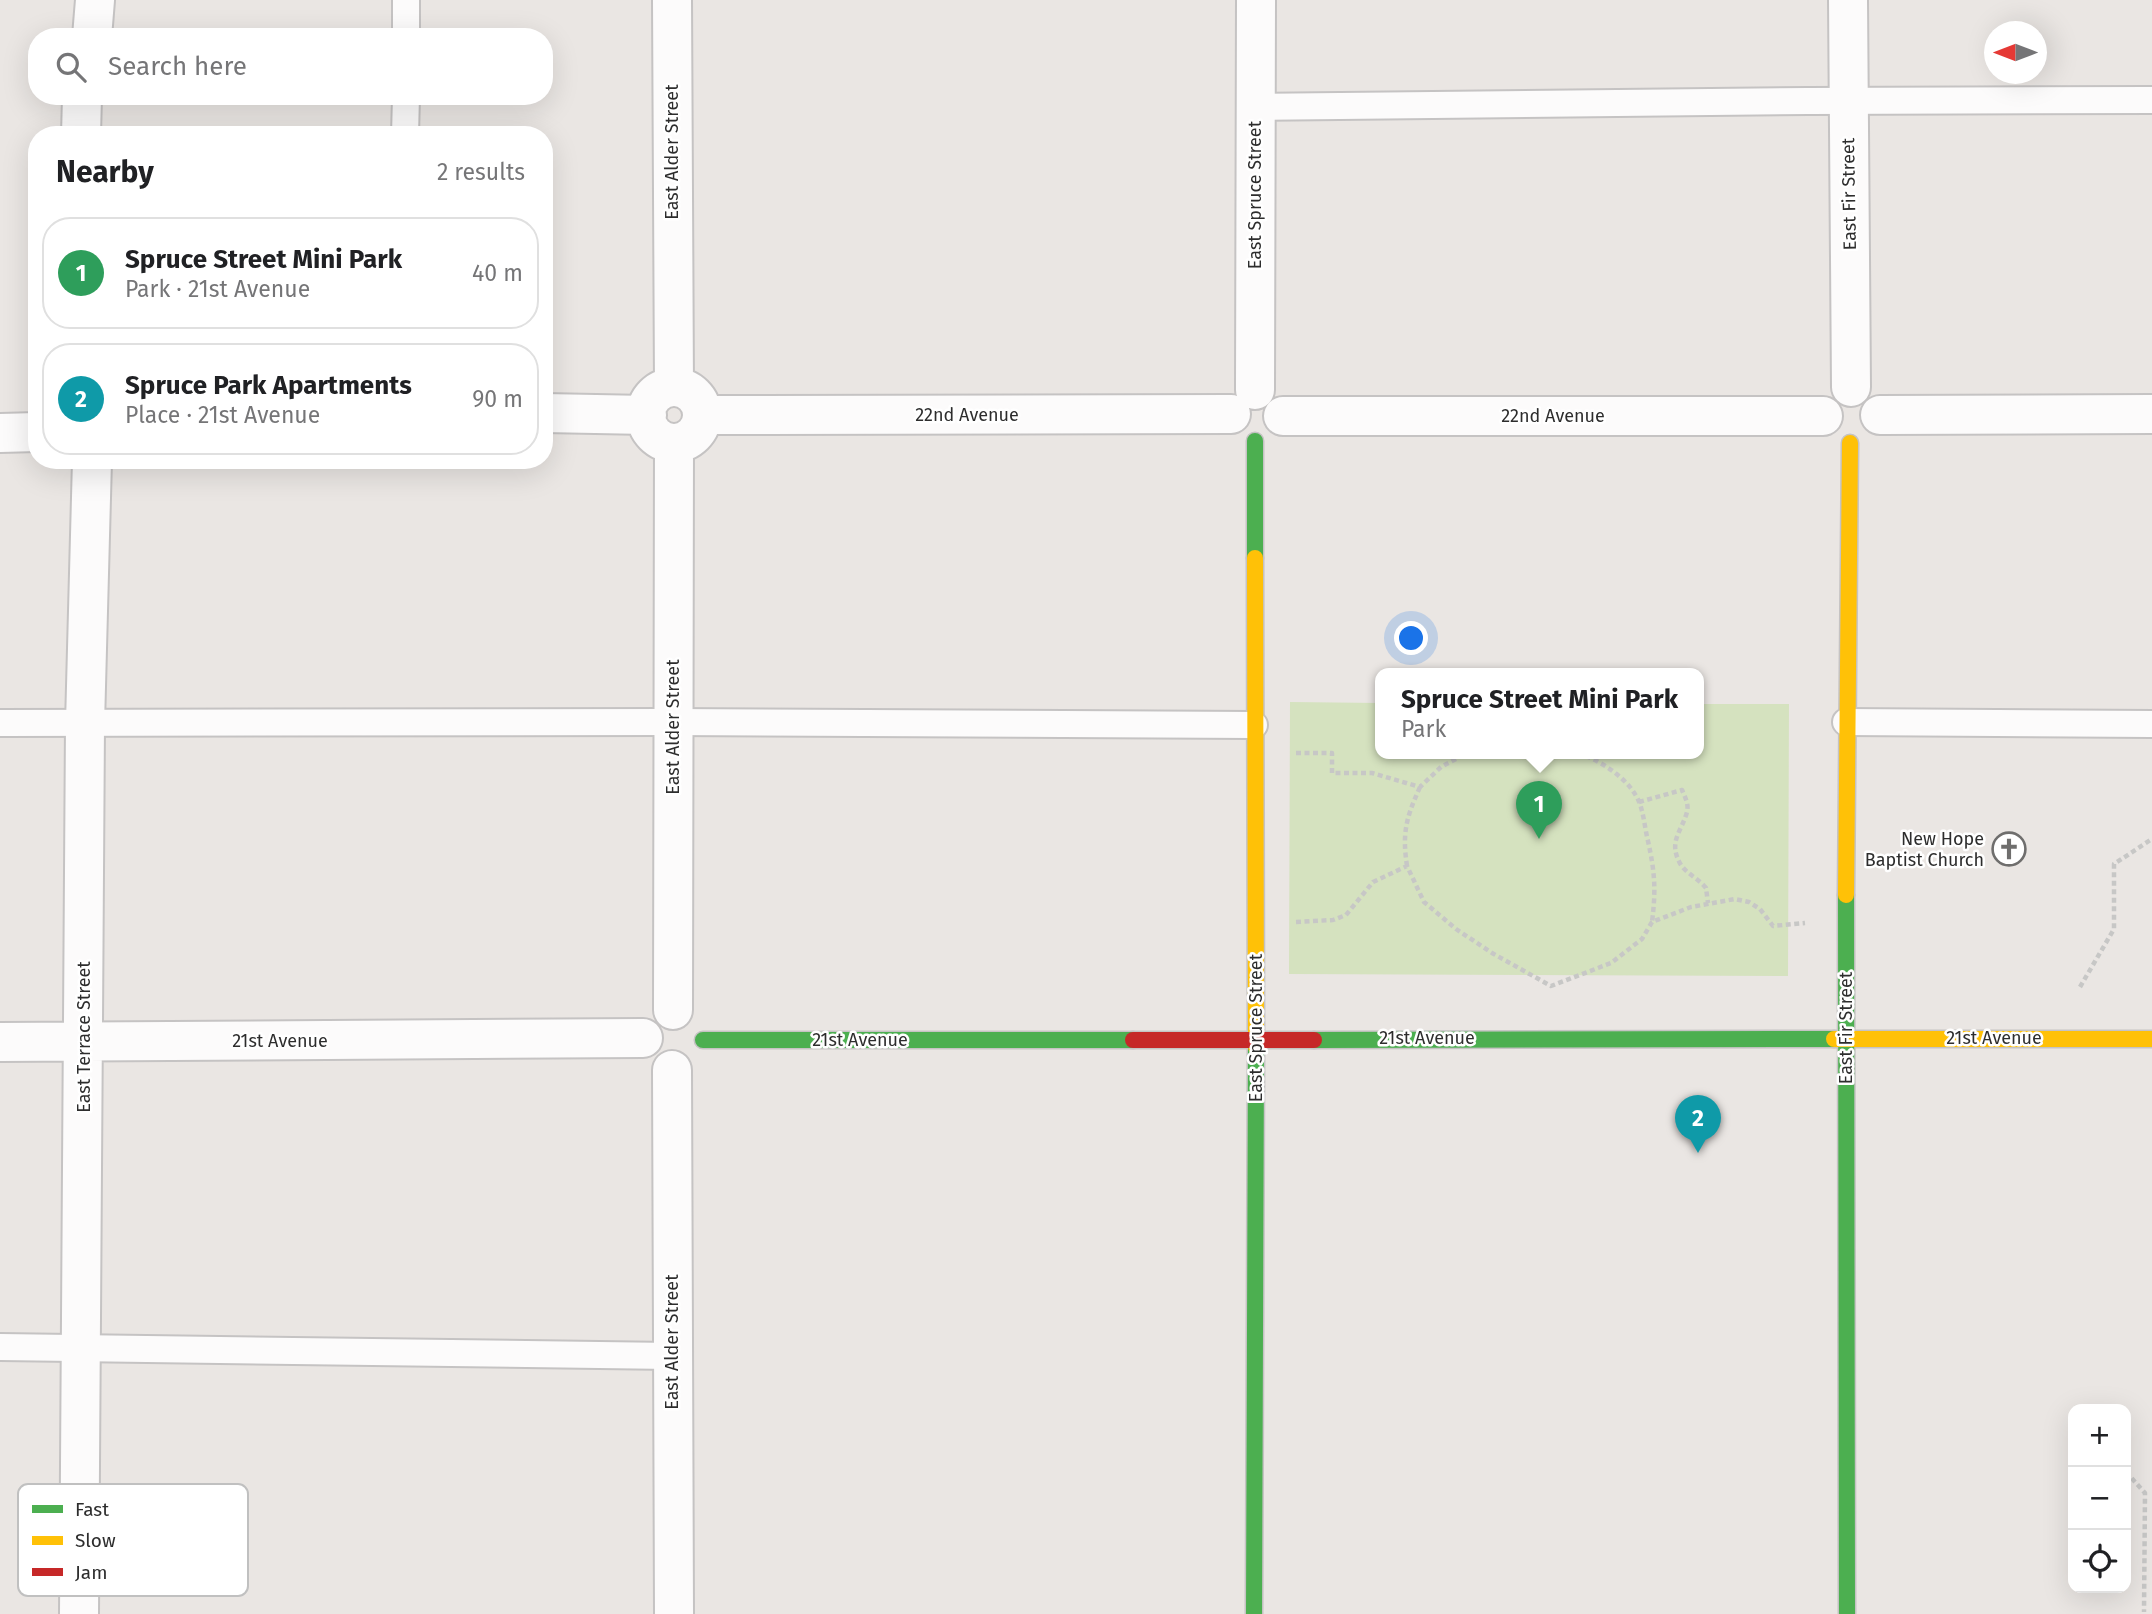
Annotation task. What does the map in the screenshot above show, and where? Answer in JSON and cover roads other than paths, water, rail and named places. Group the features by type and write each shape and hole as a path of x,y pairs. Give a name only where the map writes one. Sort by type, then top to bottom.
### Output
{"street":[{"path":"93,28 95,0"},
{"name":"East Alder Street","path":"672,0 674,387"},
{"name":"East Spruce Street","path":"1254,1614 1256,1038 1254,725 1247,415 1256,0"},
{"name":"East Fir Street","path":"1848,0 1851,387"},
{"path":"81,126 82,105"},
{"path":"674,387 694,395 702,415 694,436 674,443 661,440 654,434 648,426 647,415 652,399 659,392 674,387"},
{"path":"1851,387 1865,390 1873,396 1880,415 1877,429 1871,436 1863,441 1850,443 1830,434 1823,416 1830,397 1837,391 1851,387"},
{"path":"553,413 647,415"},
{"path":"1880,415 2152,414"},
{"name":"22nd Avenue","path":"702,415 1247,415 1269,439 1280,428 1283,416 1823,416"},
{"path":"0,433 28,432"},
{"name":"East Alder Street","path":"673,1010 674,443"},
{"name":"East Fir Street","path":"1847,1614 1846,722 1850,443"},
{"name":"East Terrace Street","path":"80,1484 85,1042 85,724 92,469"},
{"path":"673,1010 694,1018 700,1026 703,1040 700,1054 694,1062 686,1068 671,1070 659,1067 651,1061 645,1052 643,1038 649,1022 656,1015 673,1010"},
{"name":"21st Avenue","path":"0,1042 643,1038"},
{"name":"21st Avenue","path":"703,1040 2152,1039"},
{"name":"East Alder Street","path":"671,1070 674,1614"},
{"name":"East Terrace Street","path":"79,1596 79,1614"}],"lane":[{"path":"406,0 406,28"},
{"path":"1255,107 2152,100"},
{"path":"405,105 405,126"},
{"path":"1846,722 2152,724"},
{"path":"0,723 1254,725"},
{"path":"0,1347 671,1356"}],"place":[{"name":"Spruce Street Mini Park","path":"1539,839"},
{"name":"New Hope Baptist Church","path":"2009,849"},
{"name":"Spruce Park Apartments","path":"1698,1153"}]}
